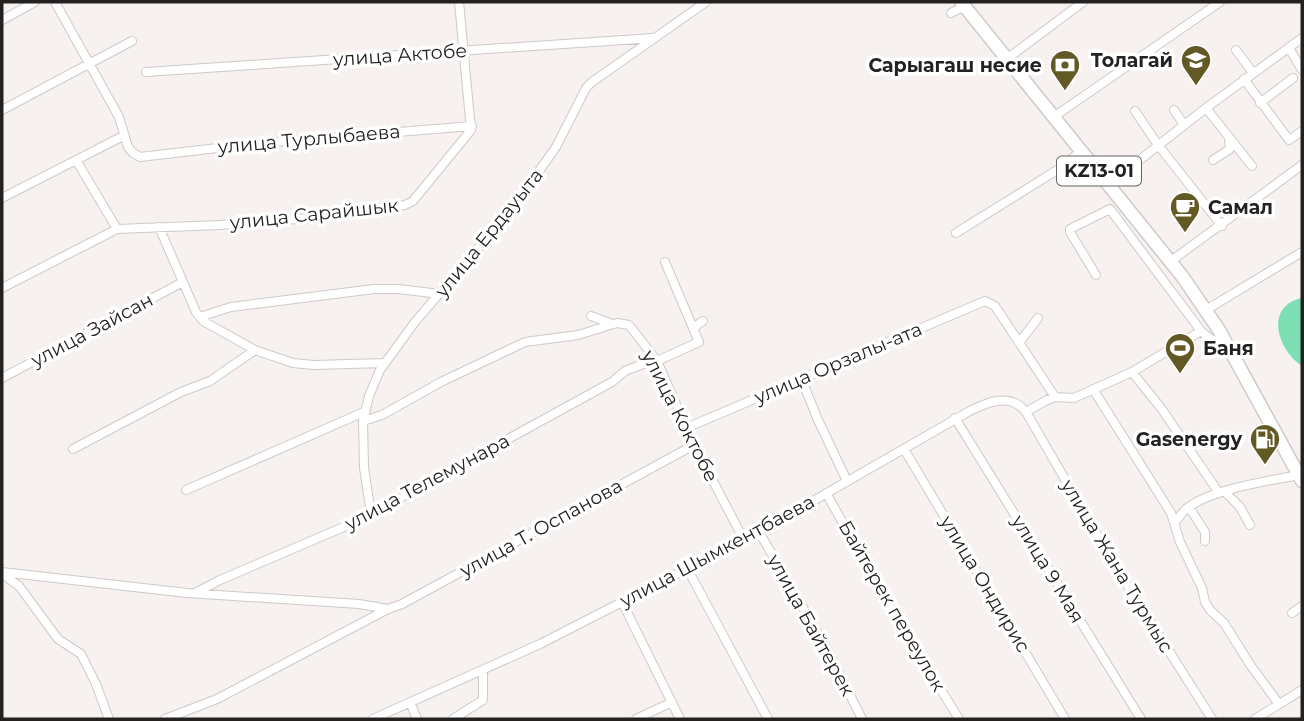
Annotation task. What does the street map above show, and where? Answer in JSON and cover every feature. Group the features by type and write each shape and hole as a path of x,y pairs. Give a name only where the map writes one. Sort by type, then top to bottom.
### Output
{"highway":[{"name":"KZ13-01","path":"962,3 1171,261 1206,310 1301,478"}],"street":[{"path":"2,20 35,2"},
{"path":"2,198 123,135 119,117 55,2"},
{"path":"459,2 472,126"},
{"path":"1008,58 1083,2"},
{"path":"1055,116 1220,2"},
{"name":"улица Ердауыта","path":"371,514 364,468 364,416 376,378 384,363 532,182 556,147 586,89 605,71 702,3"},
{"path":"951,13 962,3"},
{"name":"улица Актобе","path":"146,72 655,38"},
{"path":"1109,184 1244,79 1302,38"},
{"path":"2,110 132,41"},
{"path":"1289,48 1302,70"},
{"path":"1236,50 1253,73"},
{"path":"1260,103 1293,78"},
{"path":"1244,79 1289,140 1302,131"},
{"path":"1206,108 1252,166"},
{"path":"1174,110 1184,125"},
{"path":"1135,111 1158,145 1222,226"},
{"name":"улица Турлыбаева","path":"123,135 132,153 140,157 311,138 472,126"},
{"name":"улица Сарайшык","path":"117,229 311,218 405,205 412,201 450,158 470,133 472,126"},
{"path":"1213,160 1230,149 1231,144 1226,133"},
{"path":"956,233 1062,167 1082,150"},
{"path":"2,288 117,229 76,160"},
{"path":"1171,261 1302,165"},
{"path":"1096,275 1070,229 1111,209 1201,331 1227,346"},
{"path":"159,227 200,317 255,351 293,363 314,365 384,363"},
{"path":"1206,310 1302,252"},
{"path":"665,262 693,328 703,321"},
{"name":"улица Зайсан","path":"2,378 183,282"},
{"path":"200,317 231,307 374,289 440,294"},
{"name":"улица Орзалы-ата","path":"686,428 981,302 990,302 995,306 1019,343"},
{"name":"улица Коктобе","path":"591,316 612,324 623,323 629,326 655,360 694,445 744,540"},
{"path":"1038,318 1019,343 1055,397"},
{"path":"186,490 364,416 382,415 510,348 534,340 578,335 612,324"},
{"name":"улица Телемунара","path":"195,593 371,514 612,382 625,371 699,342 693,328"},
{"path":"1026,412 1055,397 1074,398 1132,372 1201,331"},
{"path":"73,449 181,392 210,381 255,351"},
{"path":"1132,372 1222,493 1240,507 1250,525"},
{"path":"801,378 847,481"},
{"path":"1093,389 1166,504 1204,592 1206,604 1224,623 1279,704"},
{"name":"улица Шымкентбаева","path":"373,719 483,670 744,540 982,405 1002,400 1014,402 1026,412"},
{"name":"улица Жана Турмыс","path":"1026,412 1117,569 1212,719"},
{"name":"улица 9 Мая","path":"956,418 1141,719"},
{"name":"улица Т. Оспанова","path":"165,719 217,699 402,604 694,445"},
{"name":"улица Ондирис","path":"904,449 1065,719"},
{"path":"1175,522 1188,508 1222,493 1258,483 1301,478"},
{"name":"Байтерек переулок","path":"826,493 889,605 959,719"},
{"path":"1166,504 1174,508 1188,508"},
{"path":"1188,508 1205,532 1205,541"},
{"name":"улица Байтерек","path":"759,532 827,649 862,719"},
{"path":"687,568 768,719"},
{"path":"2,573 195,593 359,604 388,609"},
{"path":"2,573 19,586 58,639 81,654 109,719"},
{"path":"622,601 680,719"},
{"path":"1292,613 1302,606"},
{"path":"453,719 483,700 483,670"},
{"path":"1255,719 1302,690"},
{"path":"410,702 417,719"},
{"path":"636,719 672,702"}],"green space":[{"path":"1302,298 1302,366 1286,350 1278,329 1282,310"}],"place":[{"name":"Толагай","path":"1196,87"},
{"name":"Сарыагаш несие","path":"1065,92"},
{"name":"Самал","path":"1185,234"},
{"name":"Баня","path":"1180,375"},
{"name":"Gasenergy","path":"1265,466"}]}
